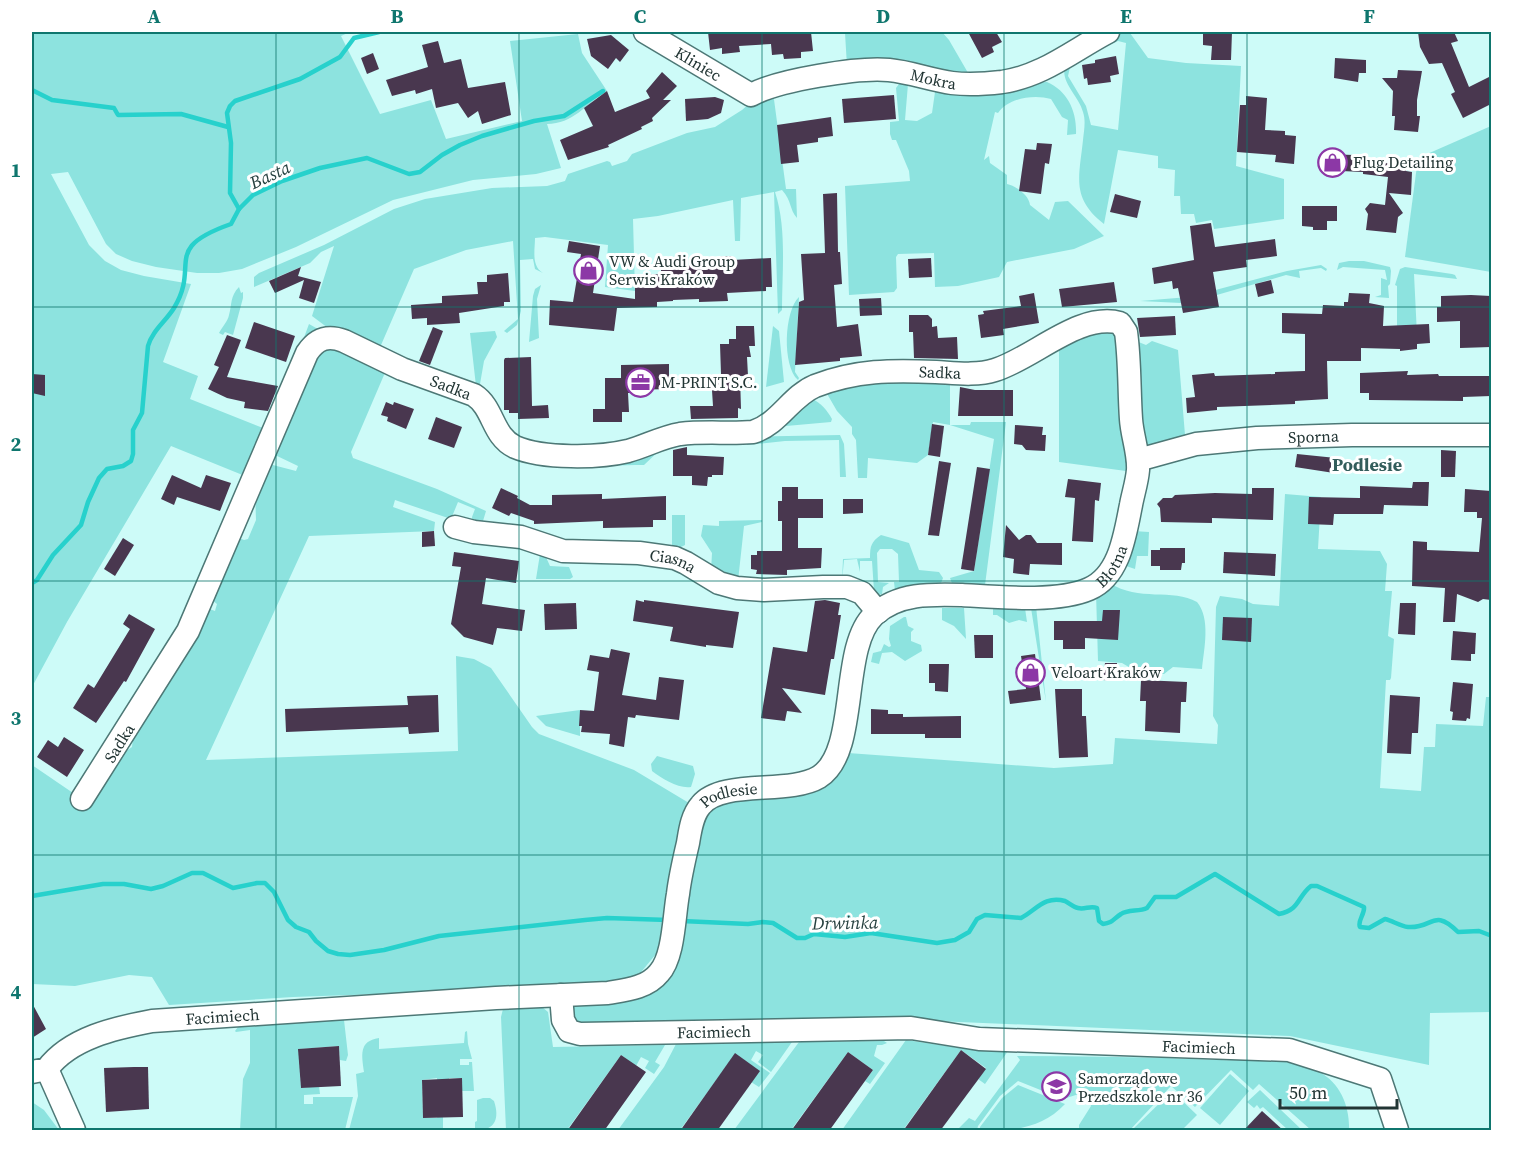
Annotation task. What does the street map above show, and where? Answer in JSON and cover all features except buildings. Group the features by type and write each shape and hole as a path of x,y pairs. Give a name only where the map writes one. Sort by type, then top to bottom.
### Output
{"street":[{"name":"Kliniec","path":"645,32 751,95"},
{"name":"Mokra","path":"751,95 763,88 779,84 874,70 891,70 951,83 1003,82 1036,74 1108,32"},
{"name":"Sadka","path":"82,799 188,631 307,352 318,341 325,338 344,341 402,369 474,395 483,401 501,436 516,447 544,453 580,456 631,450 665,437 681,434 753,432 763,429 801,394 813,387 852,374 882,371 973,373 992,371 1013,363 1090,323 1109,320 1120,323"},
{"name":"Błotna","path":"878,612 894,602 918,596 1031,597 1079,593 1097,585 1108,575 1122,544 1138,472 1131,421 1128,347 1126,332 1120,323"},
{"name":"Sporna","path":"1138,460 1196,444 1257,438 1491,435"},
{"name":"Ciasna","path":"455,527 474,532 521,537 563,551 649,554 675,558 719,584 737,588 764,591 823,586 847,587 862,593 878,612"},
{"name":"Podlesie","path":"561,995 625,990 650,981 663,969 671,939 678,891 694,816 702,803 723,793 796,784 821,776 833,762 841,740 859,642 865,625 878,612"},
{"name":"Facimiech","path":"39,1070 56,1056 86,1040 109,1031 152,1021 561,995 563,1020 569,1031 580,1034 911,1028 979,1039 1289,1050 1380,1078 1397,1131"},
{"path":"39,1070 74,1131"}],"shaded area":[{"path":"32,32 350,32 341,36 380,114 431,100 446,139 522,121 510,41 578,34 582,53 607,91 572,117 547,124 561,168 536,174 473,180 393,200 296,247 242,269 219,273 197,273 156,267 116,254 106,244 68,172 51,174 89,245 105,261 121,270 191,284 163,362 198,376 190,399 263,428 266,420 274,416 279,405 309,324 325,333 245,476 171,446 67,622 32,687"},
{"path":"836,32 942,32 971,78 992,73 992,78 966,80 888,66 841,69 840,67 847,66 845,33"},
{"path":"1117,32 1131,32 1148,58 1241,66 1236,166 1284,179 1284,219 1214,229 1212,220 1196,223 1194,214 1181,214 1180,196 1174,196 1175,170 1158,168 1158,156 1118,150 1104,224 1093,214 1082,196 1079,176 1084,115 1067,83 1064,72 1065,66 1071,63 1068,76 1086,106 1091,125 1118,130 1126,43 1118,41 1089,54"},
{"path":"1047,82 1061,91 1070,103 1075,118 1076,134 1067,135 1068,120 1062,117 1051,99 1022,98 1008,104 998,113 995,112 984,160 989,156 990,163 1007,175 1007,184 1022,192 1030,205 1049,220 1055,202 1068,201 1104,236 1074,249 1007,262 999,277 958,286 935,287 934,253 898,254 896,257 897,288 894,292 849,295 845,186 910,181 909,171 896,140 892,140 890,134 890,122 899,121 896,88 899,84 908,84 905,120 917,121 932,113 936,85"},
{"path":"773,92 786,189 796,189 797,218 782,190 775,192 781,220 783,250 782,310 778,314 774,192 741,198 740,241 735,241 733,200 633,219 635,291 605,287 608,245 545,237 535,238 535,262 543,273 535,269 533,259 520,260 521,311 517,325 507,333 504,331 518,319 513,241 466,250 414,269 378,352 332,331 312,316 334,246 321,252 310,263 254,287 254,277 259,273 324,245 394,209 425,199 492,188 547,186 565,181 568,174 607,161 612,166 627,161 632,154 687,133 715,127 742,110 757,97"},
{"path":"1491,126 1491,272 1405,257 1418,158"},
{"path":"1364,261 1390,267 1389,298 1375,297 1381,295 1381,278 1387,280 1385,270 1343,267 1337,270 1339,263"},
{"path":"1321,265 1327,269 1326,271 1321,268 1299,271 1300,278 1286,275 1203,299 1181,303 1140,301 1189,297 1287,271"},
{"path":"1405,267 1452,274 1457,279 1414,274 1417,335 1397,336 1397,286 1395,285 1400,269"},
{"path":"541,285 537,299 539,338 529,342 533,296 535,289"},
{"path":"239,287 241,293 243,292 243,298 233,335 225,332 223,335 219,333 227,320 233,297"},
{"path":"799,297 795,372 798,380 789,363 787,338 790,314"},
{"path":"773,326 779,331 784,382 766,387"},
{"path":"1111,330 1115,335 1133,468 1124,485 1126,471 1059,462 1059,342"},
{"path":"495,331 497,337 484,361 479,387 476,386 470,333"},
{"path":"1136,341 1146,345 1152,341 1178,350 1185,435 1198,435 1143,447"},
{"path":"325,343 387,368 351,452 353,458 437,489 486,511 483,521 486,522 473,525 472,517 475,509 458,502 451,519 395,500 393,507 435,522 434,531 309,536 206,760 458,751 456,656 474,659 491,668 539,734 634,770 689,803 667,929 656,954 637,977 614,986 293,997 169,1005 152,977 129,975 75,986 32,984 32,765 76,795 132,747 133,738 204,607 215,611 217,604 212,600 239,538 248,539 256,520 255,491 269,464 296,471 298,466 275,455 272,448"},
{"path":"950,379 950,425 933,422 928,455 917,463 868,458 867,478 858,478 856,440 852,434 852,427 837,411 826,392 839,382"},
{"path":"811,398 826,410 832,419 831,422 786,426 784,423"},
{"path":"971,422 1006,422 986,588 953,586 950,578 974,571 994,439 950,425 970,425"},
{"path":"840,435 844,444 846,477 840,477 839,440 785,441 747,445 747,442 684,443 662,448 644,465 571,467 526,461 526,458 521,456 521,454 547,459 603,461 629,456 688,438"},
{"path":"1285,494 1321,497 1318,549 1380,551 1387,564 1385,591 1392,591 1388,636 1394,639 1391,678 1386,680 1380,788 1421,791 1424,747 1435,747 1436,724 1483,726 1486,697 1491,697 1491,1012 1430,1013 1429,1065 1290,1036 913,1020 576,1023 571,1016 572,1008 580,1001 651,987 702,822 709,809 721,801 813,787 848,753 1054,768 1113,764 1115,738 1217,744 1218,725 1213,716 1216,607 1220,596 1242,599 1253,604 1279,606"},
{"path":"672,515 685,515 685,545 671,552 642,545 672,546"},
{"path":"762,520 762,522 744,526 738,581 711,571 712,553 701,536 703,525 719,526 719,521"},
{"path":"1133,531 1149,532 1148,556 1137,556 1135,569 1123,565"},
{"path":"881,535 909,543 919,570 939,572 943,578 941,583 895,591 894,582 899,582 898,554 892,549 880,549 877,553 878,582 889,583 883,587 882,594 878,595 874,591 872,561 860,561 860,572 857,559 844,560 842,581 843,559 870,558 872,545"},
{"path":"540,554 545,555 550,566 569,567 573,577 570,579 536,579"},
{"path":"1110,583 1132,592 1177,596 1197,602 1205,625 1202,669 1173,667 1164,674 1139,673 1122,663 1098,661 1096,592"},
{"path":"993,603 1034,604 1036,606 1046,702 1031,608 1025,608 1027,622 1019,620 1009,623 993,615"},
{"path":"942,608 964,608 966,639 954,626 942,620"},
{"path":"906,617 908,626 914,629 911,632 911,641 921,645 922,651 905,661 892,652 882,653 879,664 871,662 873,653 881,651 884,644 891,646 890,626"},
{"path":"580,710 580,736 546,726 536,716"},
{"path":"657,756 693,766 695,774 691,787 676,785 652,771 651,764"},
{"path":"542,1007 548,1012 553,1047 665,1045 655,1062 660,1065 654,1074 645,1068 649,1061 641,1057 636,1066 621,1055 567,1130 506,1130 501,1017 503,1009"},
{"path":"344,1020 348,1055 346,1061 340,1060 339,1046 299,1049 301,1088 319,1086 320,1094 304,1095 304,1104 313,1104 313,1097 353,1097 345,1130 240,1130 243,1079 250,1063 250,1030 236,1032 238,1027"},
{"path":"467,1031 472,1059 460,1059 460,1065 469,1065 469,1062 472,1062 474,1091 462,1091 461,1078 449,1078 449,1081 437,1081 437,1078 422,1080 423,1118 443,1116 443,1130 349,1130 358,1096 356,1074 364,1072 363,1050 368,1042 379,1038 379,1049 464,1043"},
{"path":"906,1040 979,1051 1008,1051 985,1084 978,1079 986,1068 961,1050 903,1130 842,1130"},
{"path":"884,1041 887,1043 877,1045 874,1056 885,1063 870,1084 865,1081 873,1070 848,1052 791,1130 734,1130 799,1042"},
{"path":"792,1042 771,1072 758,1062 763,1055 756,1051 751,1060 770,1073 759,1087 751,1082 735,1054 680,1130 618,1130 664,1067 676,1044"},
{"path":"1017,1056 1282,1061 1319,1072 1333,1083 1346,1105 1349,1130 1311,1130 1259,1084 1253,1090 1231,1070 1195,1107 1171,1086 1130,1130 1079,1130 1079,1125 1091,1106 1088,1096 1079,1094 1063,1099 1018,1081 1000,1096 977,1130 957,1130 969,1118 975,1121 1020,1060"},
{"path":"1230,1074 1249,1091 1220,1125 1200,1108"},
{"path":"1018,1085 1065,1104 1047,1119 1026,1127 980,1130 1002,1098"},
{"path":"1260,1090 1302,1130 1288,1130 1263,1107 1260,1109 1257,1105 1254,1108 1247,1102"},
{"path":"1172,1091 1197,1115 1182,1130 1132,1130"},
{"path":"490,1098 494,1101 496,1118 491,1126 475,1130 477,1100"},
{"path":"32,1102 44,1110 59,1130 32,1130"}],"waterway":[{"path":"239,209 230,193 231,143 227,113 230,106 235,101 300,79 340,57 354,38 379,32"},
{"path":"32,90 52,100 114,108 118,115 181,114 228,127"},
{"name":"Basta","path":"32,583 37,580 53,555 81,525 99,478 107,469 123,466 131,461 133,430 142,413 148,346 156,331 174,308 181,293 186,259 196,241 231,224 239,209 253,195 282,181 320,168 367,158 409,174 420,172 460,145 534,121 564,116 603,91"},
{"name":"Drwinka","path":"32,896 103,884 124,884 151,889 192,873 203,873 233,888 265,883 274,892 288,920 296,927 309,932 328,951 350,955 384,950 439,936 607,918 668,920"},
{"name":"Drwinka","path":"682,921 773,923 797,938 805,938 814,934 845,937 871,933 937,943 955,940 969,932 977,919 985,915 1021,918 1041,904 1052,900 1065,901 1074,907 1097,908 1099,921 1103,924 1111,922 1124,912 1147,908 1155,897 1176,897 1215,874 1279,914 1295,906 1311,886 1317,886 1364,907 1360,927 1369,928 1385,919 1408,927 1416,927 1438,920 1450,925 1458,932 1479,931 1492,936"}],"place":[{"name":"Flug Detailing","path":"1332,162"},
{"name":"VW & Audi Group Serwis Kraków","path":"588,270"},
{"name":"M-PRINT S.C.","path":"640,382"},
{"name":"Veloart Kraków","path":"1030,672"},
{"name":"Samorządowe Przedszkole nr 36","path":"1057,1087"}],"district":[{"name":"Podlesie","path":"1367,465"}]}
